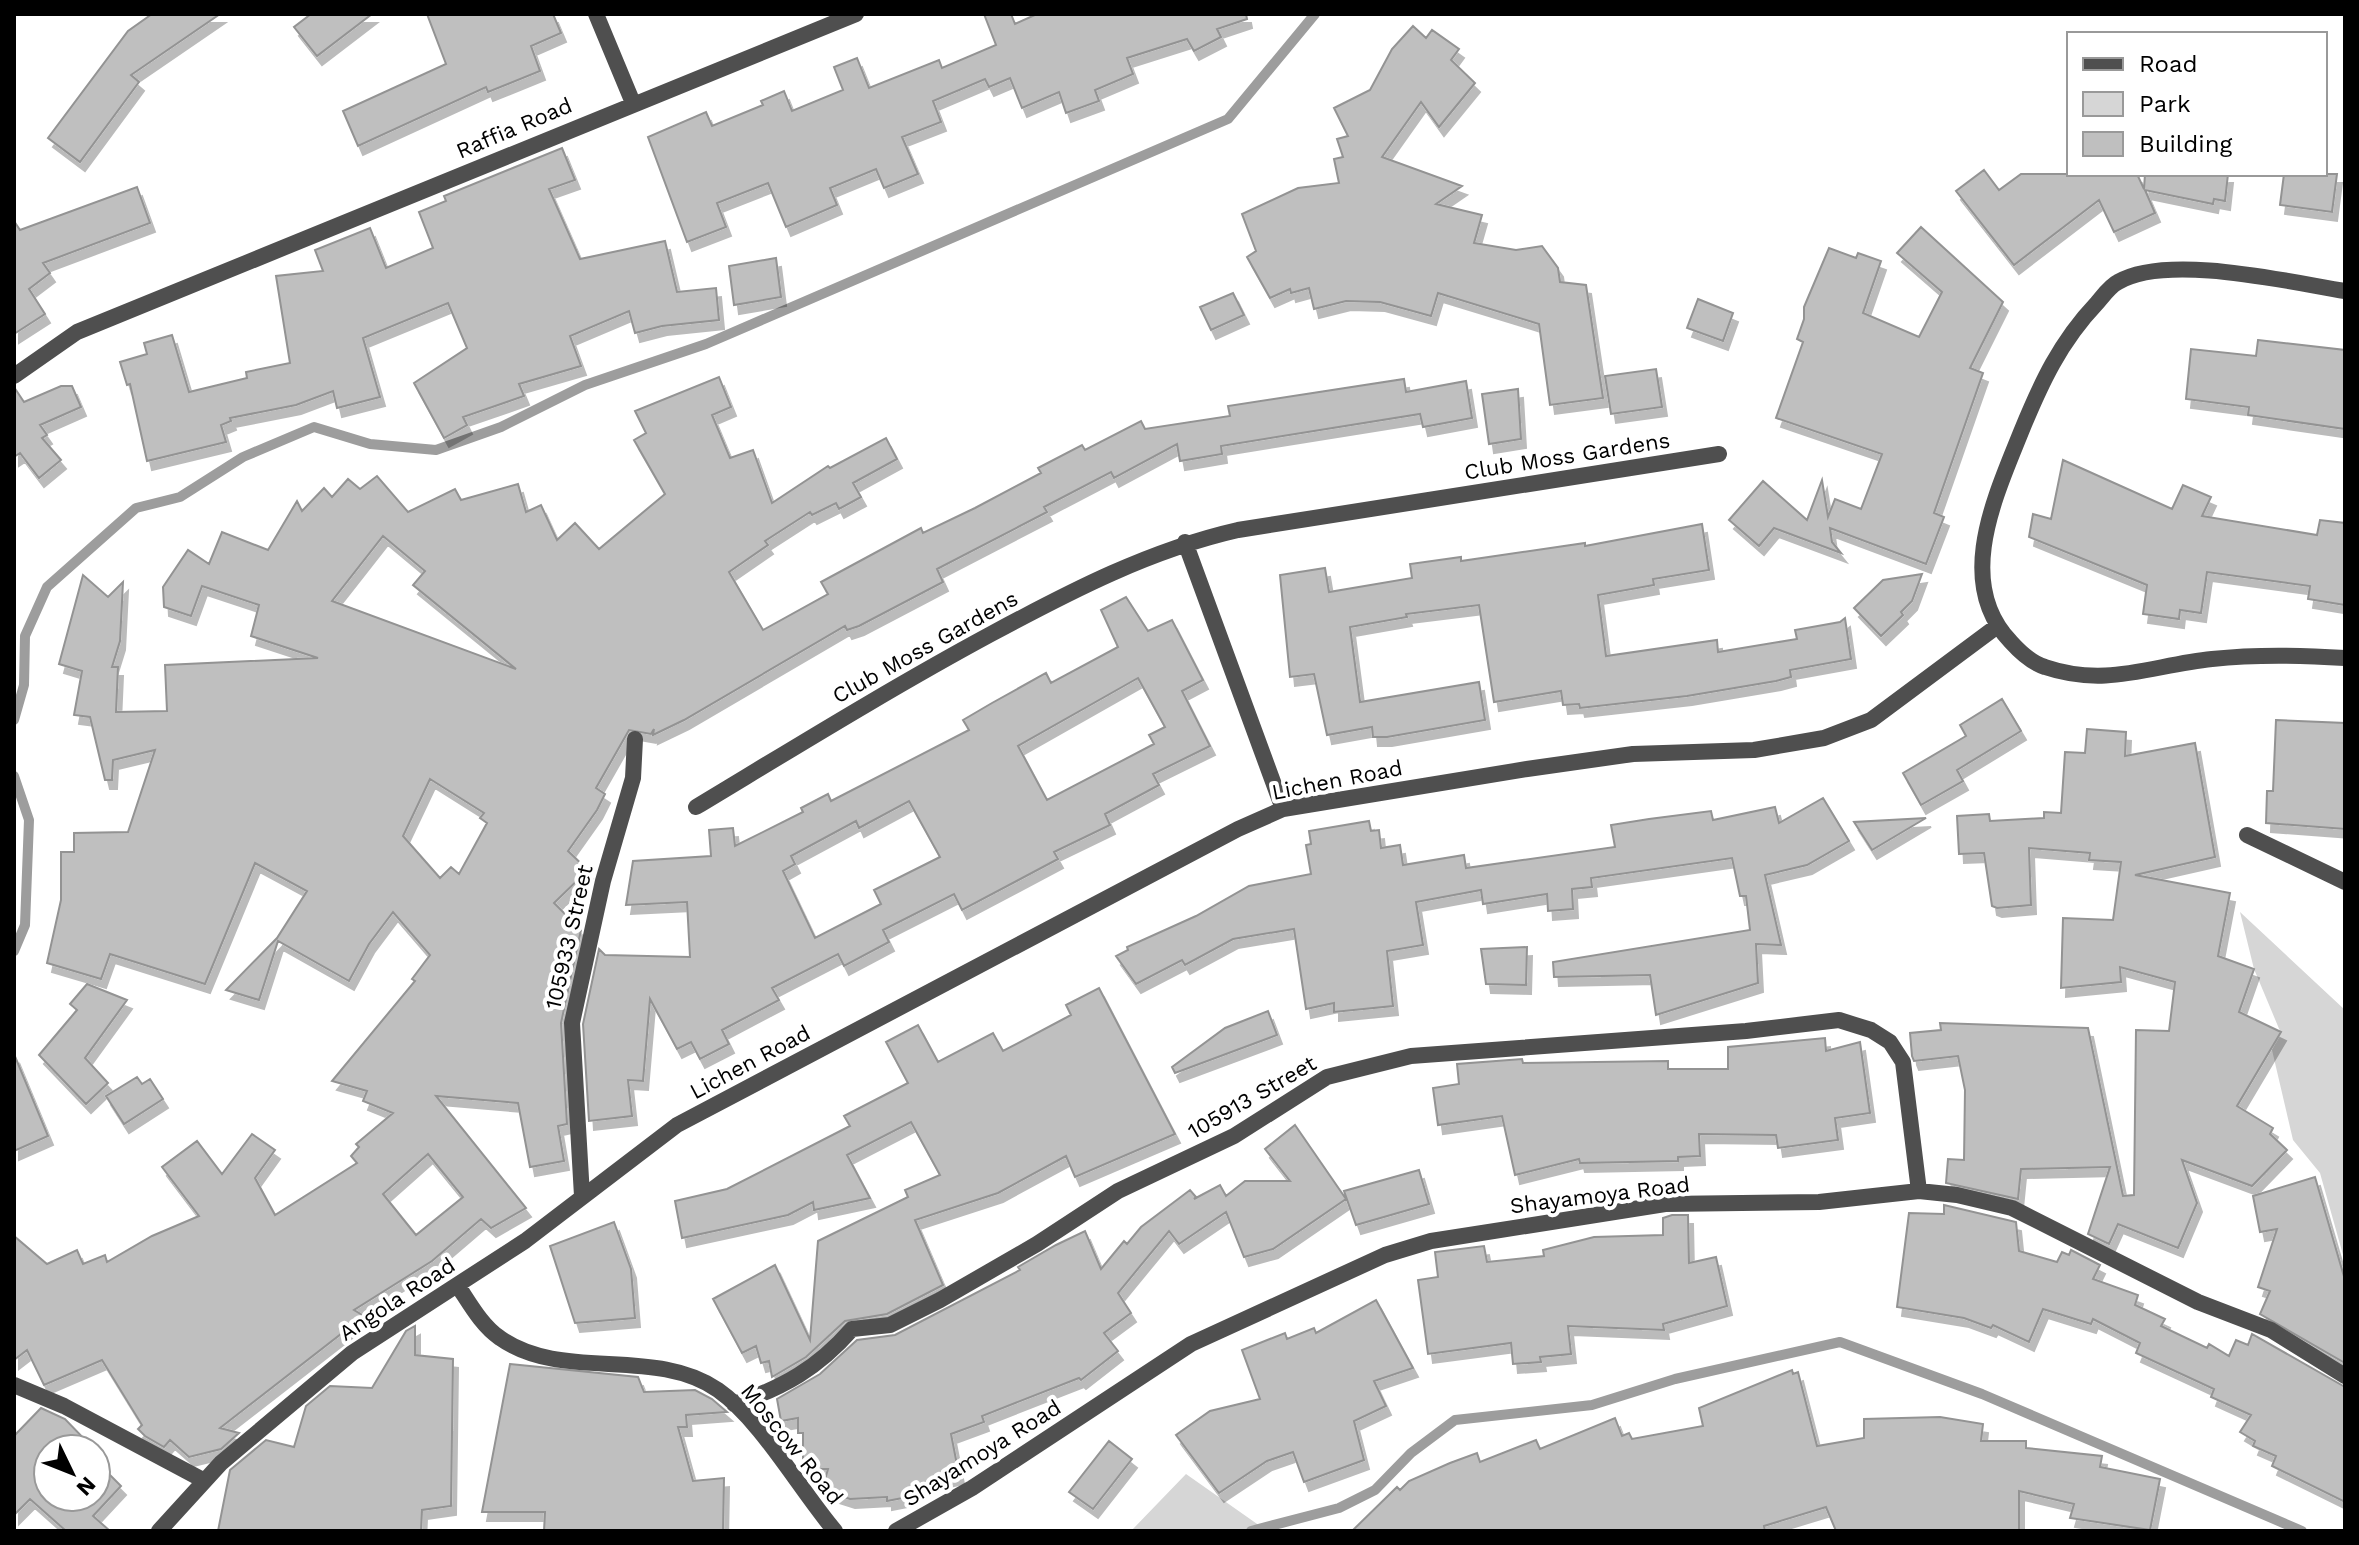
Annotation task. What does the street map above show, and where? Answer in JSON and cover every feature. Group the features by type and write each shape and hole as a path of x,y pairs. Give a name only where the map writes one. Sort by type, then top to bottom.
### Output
{"street":[{"path":"596,14 633,103"},
{"name":"Raffia Road","path":"14,376 77,332 856,14"},
{"path":"2345,291 2227,273 2152,269 2117,282 2070,330 2045,372 1990,509 1983,554 1984,597 1996,627 2019,651 2043,667 2092,677 2135,675 2231,657 2281,654 2345,658"},
{"name":"Club Moss Gardens","path":"696,807 910,677 1037,609 1137,561 1185,542 1238,530 1719,454"},
{"path":"1185,542 1283,809"},
{"name":"Lichen Road","path":"677,1125 960,974 1283,809 1633,754 1754,750 1824,738 1871,720 1996,627"},
{"name":"105933 Street","path":"582,1196 572,1023 603,881 633,778 635,739"},
{"path":"2247,835 2345,882"},
{"name":"105913 Street","path":"734,1404 781,1385 825,1360 852,1329 890,1325 940,1300 1037,1244 1118,1191 1234,1136 1327,1077 1411,1056 1746,1031 1839,1020 1871,1030 1890,1042 1903,1062 1919,1191"},
{"name":"Angola Road","path":"166,1527 203,1480 352,1353 458,1286 677,1125"},
{"name":"Shayamoya Road","path":"896,1531 986,1480 1191,1344 1385,1255 1431,1241 1665,1204 1819,1202 1919,1191 1957,1195 2012,1208 2198,1302 2271,1330 2345,1376"},
{"name":"Moscow Road","path":"458,1286 484,1324 500,1338 525,1351 691,1377 717,1389 734,1404 835,1531"},
{"path":"14,1385 64,1406 203,1480"}],"green space":[{"path":"2240,912 2345,1010 2345,1262 2320,1173 2293,1140 2272,1050 2280,1031 2254,969"},
{"path":"1186,1474 1260,1526 1256,1531 1131,1531"}],"building":[{"path":"152,14 220,14 131,75 139,82 80,162 48,138 128,31"},
{"path":"311,14 372,14 317,56 294,27"},
{"path":"427,14 553,14 561,33 531,46 540,71 488,92 486,87 358,146 343,111 446,64"},
{"path":"984,14 1011,14 1015,24 1037,14 1246,14 1247,19 1217,29 1221,37 1194,51 1187,39 1127,58 1133,74 1095,90 1099,101 1066,113 1059,92 1022,108 1010,78 989,87 985,79 933,101 941,122 902,137 918,174 884,188 876,169 830,188 837,205 786,227 768,183 717,203 726,227 687,242 648,137 706,112 712,126 763,105 761,101 784,91 792,111 843,90 834,67 857,58 869,88 939,60 942,68 996,45"},
{"path":"1413,26 1426,38 1432,30 1459,49 1451,60 1475,83 1439,127 1421,102 1382,157 1462,186 1436,204 1482,215 1474,243 1516,250 1542,246 1558,268 1560,282 1586,285 1603,398 1550,405 1539,324 1438,293 1431,316 1380,302 1346,301 1314,309 1309,288 1291,293 1290,289 1270,298 1247,257 1256,251 1242,214 1298,188 1339,183 1334,159 1343,157 1337,139 1348,136 1334,108 1370,90 1392,49"},
{"path":"562,148 575,180 549,189 580,259 665,241 677,292 716,288 719,320 662,326 635,333 629,311 570,336 581,366 519,384 524,396 463,417 467,425 444,438 414,383 467,348 448,303 363,338 380,397 337,408 333,391 296,405 230,418 231,421 221,425 226,442 147,461 130,384 127,385 120,362 147,354 144,343 172,335 189,392 247,378 246,372 290,363 276,276 323,271 315,250 370,228 386,268 433,248 419,212 446,201 444,196"},
{"path":"1984,170 1999,190 2021,174 2138,176 2144,189 2145,176 2228,176 2225,201 2214,199 2213,204 2145,190 2155,213 2114,232 2099,200 2014,265 1956,191"},
{"path":"2337,174 2332,212 2280,205 2284,176"},
{"path":"137,187 150,223 43,263 50,273 29,289 45,314 14,334 14,221 20,230"},
{"path":"1921,227 2003,302 1970,368 1983,373 1934,513 1944,517 1926,564 1830,528 1832,542 1841,553 1774,528 1759,546 1729,520 1763,481 1807,520 1822,480 1828,517 1835,499 1861,509 1882,454 1776,418 1803,342 1797,339 1804,319 1804,307 1829,248 1856,258 1858,253 1881,261 1863,313 1919,337 1942,292 1897,253"},
{"path":"776,258 781,297 734,305 729,266"},
{"path":"1233,293 1244,315 1211,330 1200,307"},
{"path":"1698,299 1733,313 1723,341 1687,328"},
{"path":"2258,340 2345,350 2345,429 2248,415 2249,407 2186,399 2191,349 2256,356"},
{"path":"1656,369 1662,407 1611,414 1605,376"},
{"path":"719,377 731,407 712,415 730,458 753,450 772,503 828,466 830,468 886,438 897,459 853,483 861,497 839,509 836,503 812,515 810,512 765,541 768,545 729,572 763,630 828,594 821,582 921,528 923,533 975,508 1041,473 1038,468 1082,445 1085,450 1141,421 1145,429 1230,416 1228,406 1404,379 1406,392 1466,381 1472,418 1423,427 1420,414 1221,446 1222,454 1180,461 1177,444 1114,478 1111,472 1044,507 1047,512 937,569 943,582 859,626 847,630 845,626 684,720 653,735 654,729 651,734 629,730 596,788 605,794 597,810 568,851 588,870 554,903 581,930 561,1023 567,1124 558,1126 564,1161 530,1167 518,1103 436,1096 526,1208 491,1228 481,1219 432,1261 354,1310 364,1316 220,1428 239,1433 221,1449 189,1457 170,1440 164,1447 145,1436 138,1429 142,1425 102,1360 44,1385 27,1350 14,1360 14,1236 47,1264 77,1250 83,1264 105,1255 107,1262 152,1236 199,1216 162,1167 197,1141 222,1174 252,1134 275,1150 255,1178 275,1215 357,1163 351,1156 359,1147 356,1144 393,1113 363,1101 367,1091 332,1081 415,981 412,979 430,955 393,912 369,944 349,981 278,941 259,1000 226,990 277,938 307,891 255,863 205,984 110,954 101,979 47,963 61,900 61,852 74,852 74,833 128,832 155,750 113,760 112,780 105,780 90,717 74,715 82,671 59,664 83,575 108,597 123,582 120,641 112,667 118,667 116,712 167,711 165,665 318,658 251,636 259,605 202,586 191,616 164,607 163,587 188,550 209,564 222,532 268,550 297,501 302,511 324,488 332,497 348,479 360,489 377,476 408,512 455,489 461,500 518,484 526,512 541,505 557,540 575,523 599,549 665,494 634,440 646,433 635,411","holes":["383,536 425,571 413,585 516,669 332,601","430,779 484,813 480,818 487,823 459,874 451,867 440,878 403,836","428,1154 463,1197 416,1235 383,1194"]},
{"path":"61,386 72,386 81,407 40,425 47,435 42,438 61,460 39,478 20,453 14,457 14,387 24,402"},
{"path":"1518,389 1521,439 1489,444 1482,394"},
{"path":"2063,460 2172,509 2183,485 2211,497 2202,516 2317,535 2320,520 2345,523 2345,605 2308,599 2310,586 2207,572 2201,613 2180,610 2179,619 2143,614 2147,585 2029,537 2033,514 2051,519"},
{"path":"1702,524 1709,570 1653,579 1654,585 1598,595 1606,656 1717,640 1718,652 1797,639 1795,630 1840,622 1845,618 1851,659 1790,670 1791,677 1776,681 1687,696 1580,708 1579,704 1563,705 1561,691 1494,702 1479,605 1406,614 1407,617 1350,627 1360,702 1479,682 1485,720 1387,737 1373,737 1372,727 1327,735 1314,674 1290,677 1280,575 1325,568 1329,592 1412,578 1410,564 1461,557 1461,561 1585,543 1585,546"},
{"path":"1922,574 1912,601 1901,612 1903,615 1881,636 1854,608 1883,580"},
{"path":"1126,597 1148,631 1172,620 1203,680 1182,691 1210,746 1153,774 1159,785 1105,814 1110,825 1054,852 1058,859 962,910 954,894 883,930 889,942 844,966 838,954 772,988 779,1000 722,1030 729,1044 700,1059 691,1042 677,1049 650,999 643,1081 628,1080 632,1116 589,1121 583,1024 599,949 605,955 690,957 687,902 626,905 633,861 711,856 709,830 733,828 735,846 803,812 801,808 828,794 831,801 969,730 963,720 992,703 1046,673 1051,683 1118,647 1101,610","holes":["1138,678 1165,727 1149,735 1154,744 1047,800 1018,746","909,801 940,857 874,890 881,904 815,938 783,871 795,864 791,856 856,821 859,828"]},
{"path":"2002,699 2021,731 1957,770 1963,781 1921,805 1903,773 1966,736 1960,725"},
{"path":"2276,720 2345,723 2345,829 2266,823 2267,791 2273,791"},
{"path":"2087,729 2126,732 2125,756 2195,743 2215,857 2135,875 2230,893 2218,956 2254,969 2239,1012 2281,1032 2237,1106 2273,1128 2270,1134 2287,1150 2252,1186 2182,1160 2197,1203 2178,1248 2118,1224 2109,1244 2088,1234 2110,1167 2021,1169 2018,1199 1946,1183 1948,1159 1964,1160 1965,1090 1958,1056 1914,1061 1912,1056 1910,1033 1941,1030 1940,1023 2088,1028 2123,1196 2134,1195 2136,1030 2169,1031 2175,982 2120,967 2121,982 2061,988 2063,918 2113,920 2121,862 2089,860 2090,853 2029,848 2031,905 1997,908 1992,906 1984,853 1959,854 1957,816 1989,814 1990,821 2044,818 2044,812 2061,813 2065,752 2085,753"},
{"path":"1823,798 1849,841 1807,865 1765,875 1781,945 1756,944 1758,983 1656,1015 1650,975 1554,977 1553,962 1750,930 1746,896 1740,896 1732,858 1591,878 1592,887 1572,889 1573,909 1548,911 1547,894 1483,904 1481,890 1416,902 1423,945 1387,951 1393,1006 1334,1012 1334,1003 1306,1009 1294,929 1233,939 1185,965 1182,960 1136,984 1116,956 1128,950 1127,947 1196,916 1249,886 1311,874 1306,845 1311,844 1309,831 1369,821 1371,831 1379,830 1381,848 1400,845 1403,865 1464,855 1466,868 1615,847 1611,825 1649,819 1711,811 1713,820 1775,807 1779,823"},
{"path":"1926,818 1872,850 1854,822"},
{"path":"1527,947 1526,985 1486,984 1481,949"},
{"path":"87,984 127,1000 85,1058 108,1083 86,1104 39,1055 77,1010 70,1004"},
{"path":"1099,988 1175,1134 1075,1177 1066,1156 998,1193 915,1220 943,1285 887,1314 845,1321 806,1357 772,1377 769,1361 761,1363 756,1346 742,1353 713,1299 775,1265 810,1340 818,1241 908,1197 905,1190 940,1175 911,1122 847,1155 870,1198 814,1210 813,1202 788,1215 682,1238 675,1201 727,1189 850,1126 844,1116 908,1083 886,1042 918,1025 938,1062 993,1033 1003,1051 1071,1015 1066,1005"},
{"path":"1268,1011 1277,1035 1175,1073 1172,1067 1225,1028"},
{"path":"1825,1038 1826,1051 1860,1042 1870,1113 1835,1118 1838,1140 1778,1148 1776,1135 1699,1134 1700,1156 1678,1157 1678,1161 1580,1163 1579,1159 1515,1175 1502,1116 1438,1125 1433,1088 1459,1084 1457,1064 1522,1059 1523,1063 1668,1061 1668,1069 1728,1069 1728,1047"},
{"path":"14,1054 48,1136 14,1151"},
{"path":"137,1077 142,1084 150,1079 163,1099 124,1124 106,1096"},
{"path":"1295,1125 1346,1199 1273,1249 1244,1257 1226,1212 1179,1244 1169,1231 1118,1293 1131,1313 1104,1333 1118,1351 1081,1380 1079,1378 982,1416 984,1422 951,1434 959,1475 911,1485 913,1496 887,1501 887,1497 850,1499 822,1490 828,1469 803,1469 803,1433 798,1433 798,1418 781,1421 777,1399 820,1374 857,1340 895,1335 1020,1270 1018,1267 1085,1231 1101,1269 1124,1241 1127,1244 1141,1227 1190,1190 1196,1197 1194,1199 1220,1185 1226,1196 1245,1181 1290,1181 1265,1149"},
{"path":"1419,1170 1429,1204 1356,1225 1344,1191"},
{"path":"2315,1177 2345,1280 2345,1363 2260,1314 2270,1291 2258,1287 2277,1229 2260,1232 2253,1196"},
{"path":"1944,1205 2016,1222 2019,1251 2057,1262 2062,1252 2069,1255 2071,1250 2100,1265 2093,1279 2138,1295 2135,1305 2165,1319 2161,1326 2207,1348 2209,1344 2229,1356 2236,1340 2248,1345 2252,1334 2345,1387 2345,1502 2272,1466 2276,1456 2253,1446 2255,1441 2240,1432 2251,1415 2211,1397 2214,1389 2136,1353 2140,1343 2093,1319 2091,1324 2043,1309 2029,1342 1993,1325 1991,1328 1964,1318 1897,1307 1909,1213 1944,1214"},
{"path":"1688,1215 1689,1263 1716,1257 1727,1306 1663,1324 1664,1330 1568,1326 1571,1354 1540,1357 1541,1362 1513,1364 1511,1343 1428,1354 1418,1280 1438,1277 1435,1252 1484,1246 1487,1262 1544,1256 1543,1250 1594,1237 1663,1235 1663,1218"},
{"path":"614,1222 631,1269 635,1318 575,1323 550,1246"},
{"path":"1376,1300 1413,1368 1374,1381 1386,1406 1354,1421 1364,1460 1304,1482 1293,1452 1267,1461 1219,1493 1176,1435 1210,1411 1260,1399 1242,1350 1285,1333 1287,1339 1314,1328 1316,1333"},
{"path":"415,1326 415,1355 453,1359 451,1506 422,1510 421,1531 218,1531 230,1470 266,1440 294,1447 306,1406 330,1386 372,1388 406,1331"},
{"path":"510,1364 638,1377 644,1392 695,1390 712,1399 727,1412 686,1415 687,1427 678,1427 693,1481 724,1478 723,1531 544,1531 545,1512 482,1512"},
{"path":"1792,1370 1793,1374 1798,1372 1817,1446 1864,1438 1864,1419 1940,1417 1983,1424 1981,1441 2026,1441 2026,1448 2102,1456 2100,1467 2160,1479 2150,1530 2070,1518 2074,1504 2019,1491 2019,1531 1836,1531 1826,1507 1764,1526 1765,1531 1352,1531 1397,1487 1400,1490 1409,1481 1477,1453 1480,1462 1536,1440 1540,1449 1615,1418 1622,1436 1629,1433 1632,1439 1703,1426 1699,1408"},
{"path":"41,1408 65,1419 79,1433 32,1433 32,1501 30,1499 14,1515 14,1436"},
{"path":"1109,1441 1132,1459 1093,1509 1069,1492"},
{"path":"112,1477 121,1486 112,1496"},
{"path":"46,1513 96,1513 93,1516 110,1531 66,1531"}],"waterway":[{"path":"14,720 24,685 25,636 47,587 136,508 180,497 243,457 314,427 370,444 436,450 501,427 585,385 706,344 1228,119 1315,14"},
{"path":"14,776 29,820 25,925 14,951"},
{"path":"1251,1531 1339,1508 1375,1490 1411,1453 1455,1420 1592,1405 1675,1379 1840,1342 1982,1394 2302,1531"}]}
